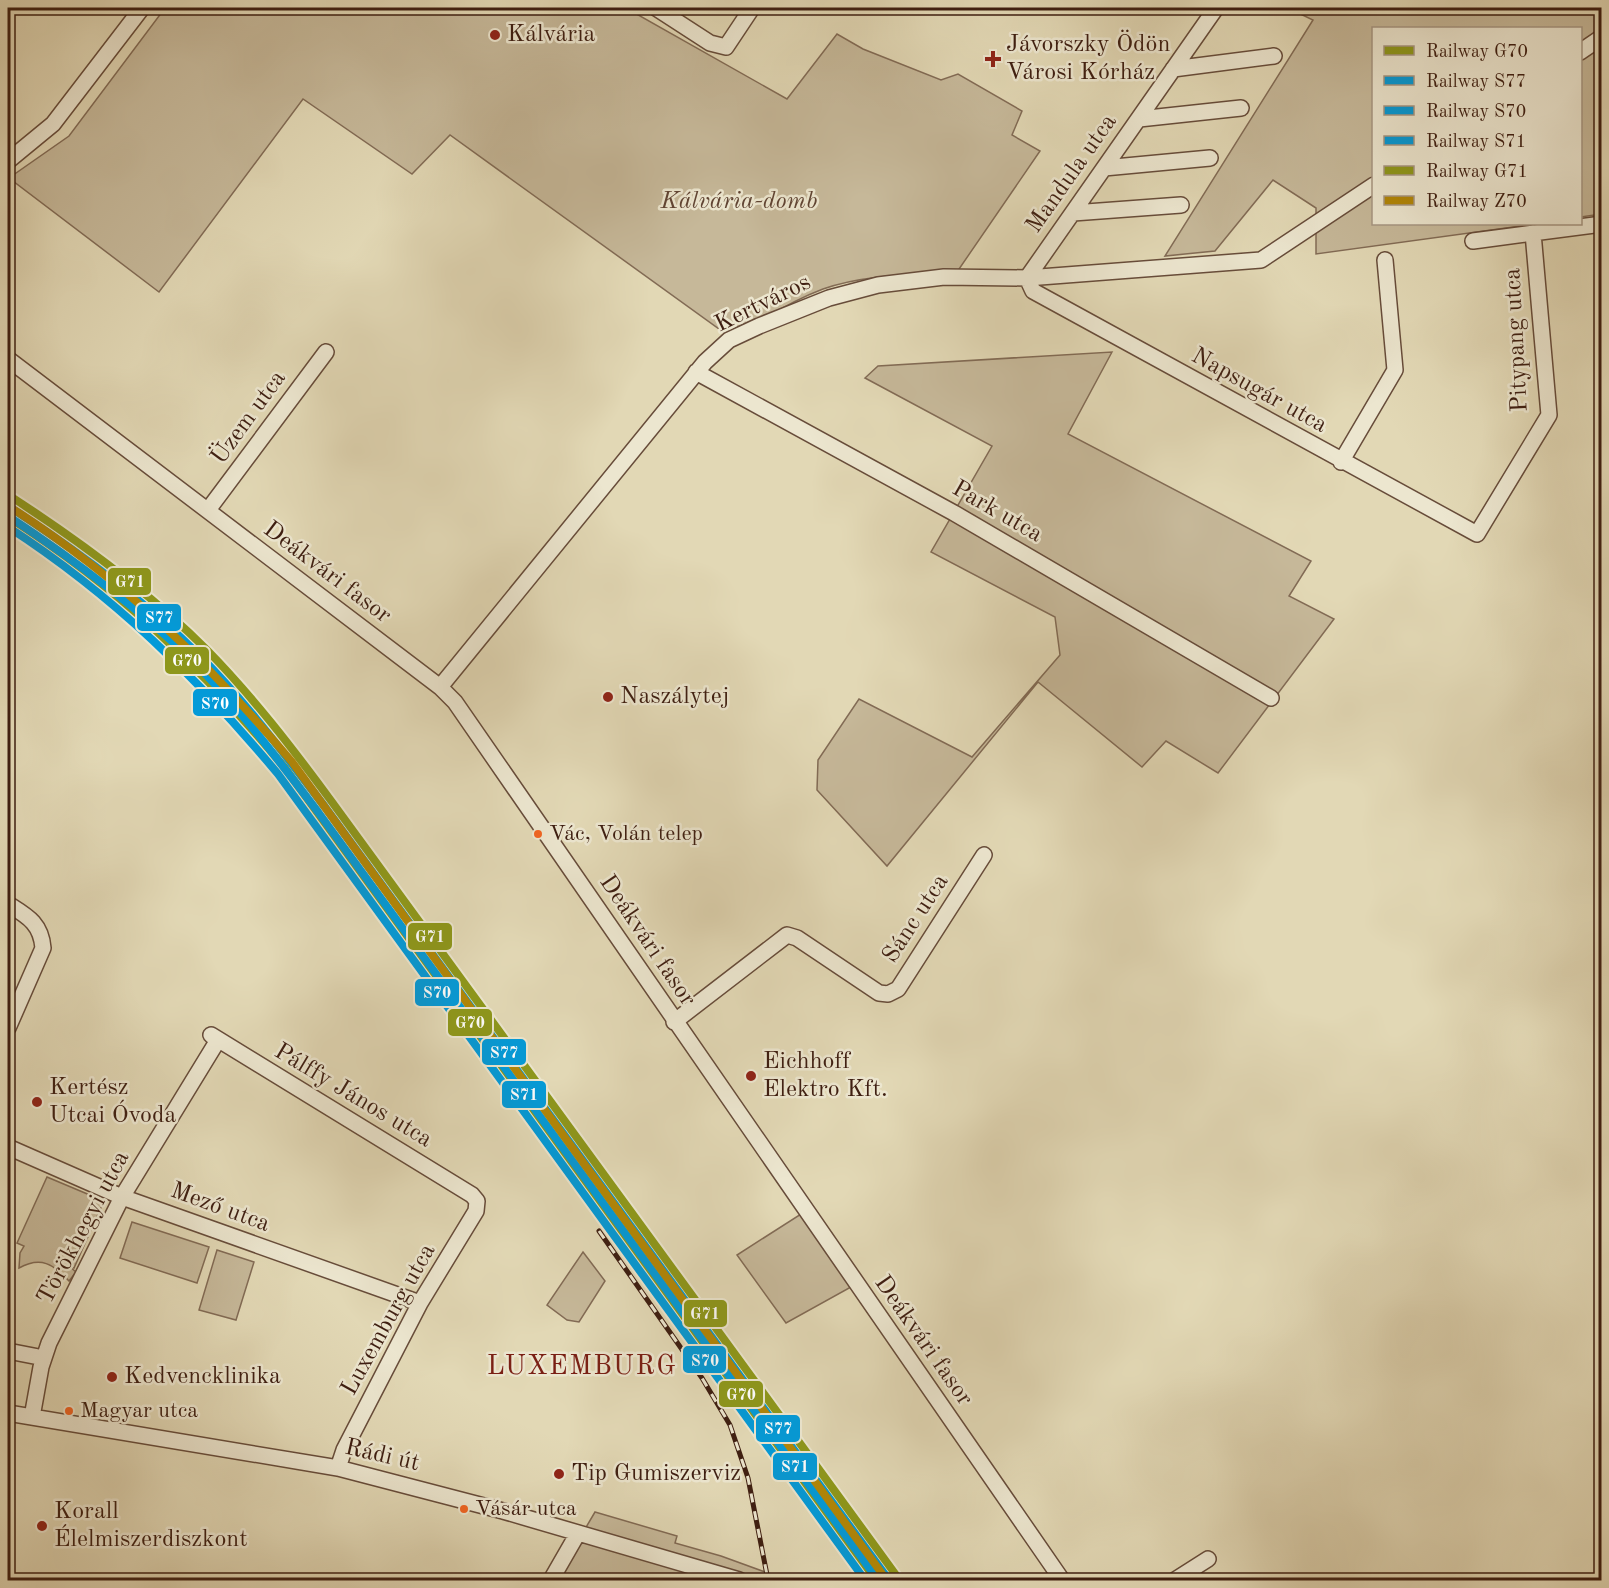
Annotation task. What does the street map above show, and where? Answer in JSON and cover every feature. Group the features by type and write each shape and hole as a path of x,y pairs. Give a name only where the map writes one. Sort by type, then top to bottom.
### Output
{"street":[{"path":"8,161 53,124 142,8"},
{"path":"656,8 671,14 710,43 726,47 752,8"},
{"name":"Mandula utca","path":"1027,278 1216,8"},
{"path":"1582,51 1602,37"},
{"path":"1173,69 1274,56"},
{"path":"1139,119 1240,108"},
{"path":"1104,168 1210,158"},
{"name":"Kertváros","path":"440,687 696,372 729,340 829,298 878,285 923,278 1027,278 1262,260 1372,186"},
{"path":"1073,213 1181,205"},
{"path":"1473,241 1602,224"},
{"name":"Pitypang utca","path":"1477,534 1549,415 1533,233"},
{"path":"1341,462 1395,370 1385,260"},
{"name":"Napsugár utca","path":"1027,278 1033,291 1341,462 1477,534"},
{"name":"Üzem utca","path":"208,510 326,352"},
{"name":"Deákvári fasor","path":"8,359 440,687 455,702 1062,1581"},
{"name":"Park utca","path":"696,372 954,513 1271,698"},
{"name":"Sánc utca","path":"674,1022 787,935 797,938 879,993 888,994 898,988 984,855"},
{"path":"8,904 34,921 42,935 43,948 8,1028"},
{"name":"Pálffy János utca","path":"214,1038 472,1195"},
{"name":"Törökhegyi utca","path":"32,1416 49,1343 122,1197 214,1038"},
{"name":"Mező utca","path":"8,1147 122,1197 420,1303"},
{"name":"Luxemburg utca","path":"338,1468 344,1450 420,1303 476,1211 477,1201 472,1195"},
{"path":"8,1351 44,1358"},
{"name":"Rádi út","path":"8,1413 338,1468 402,1483 739,1581"},
{"path":"551,1581 578,1533"},
{"path":"1175,1581 1208,1559"}],"green space":[{"name":"Kálvária-domb","path":"165,8 626,8 787,99 837,34 863,49 941,80 958,74 1022,111 1012,135 1040,151 957,272 889,276 839,284 788,305 733,339 450,135 412,174 303,99 159,292 9,178 69,136"},
{"path":"1288,8 1601,8 1601,214 1582,217 1582,27 1372,27 1372,225 1528,225 1316,254 1316,208 1273,180 1215,251 1165,256 1313,20"},
{"path":"1112,352 1068,434 1311,561 1289,596 1334,619 1218,773 1166,741 1142,767 1038,682 887,866 817,790 818,760 859,699 972,757 1060,655 1055,617 931,552 992,446 865,378 878,366"},
{"path":"47,1177 104,1201 74,1268 69,1266 76,1272 69,1281 52,1266 40,1262 19,1268 20,1253 24,1246 17,1243"},
{"path":"801,1214 851,1287 786,1323 737,1255"},
{"path":"132,1222 209,1247 197,1283 120,1258"},
{"path":"217,1250 254,1262 236,1320 199,1310"},
{"path":"583,1252 605,1281 579,1322 567,1320 547,1305"},
{"path":"595,1512 677,1536 675,1543 721,1556 787,1580 555,1580"}],"railway":[{"path":"599,1231 702,1378 730,1425 748,1478 768,1580"}],"rail line":[{"name":"G71","path":"13,498 89,551 162,608 207,650 272,724 332,802 896,1575"},
{"name":"S77","path":"8,506 83,557 155,614 199,655 249,710 325,807 889,1580"},
{"name":"Z70","path":"13,509 91,564 162,625 228,690 292,762 883,1575"},
{"name":"S71","path":"8,516 80,566 149,621 192,660 258,734 318,812 878,1580"},
{"name":"G70","path":"8,517 86,572 157,631 222,696 285,768 876,1580"},
{"name":"S70","path":"8,527 83,581 152,640 217,704 278,774 865,1580"}],"place":[{"name":"Kálvária","path":"495,35"},
{"name":"Jávorszky Ödön Városi Kórház","path":"993,59"},
{"name":"Naszálytej","path":"608,697"},
{"name":"Vác, Volán telep","path":"538,834"},
{"name":"Eichhoff Elektro Kft.","path":"751,1076"},
{"name":"Kertész Utcai Óvoda","path":"37,1102"},
{"name":"Kedvencklinika","path":"112,1377"},
{"name":"Magyar utca","path":"69,1411"},
{"name":"Tip Gumiszerviz","path":"559,1474"},
{"name":"Vásár utca","path":"464,1509"},
{"name":"Korall Élelmiszerdiszkont","path":"42,1526"}],"district":[{"name":"LUXEMBURG","path":"582,1366"}]}
